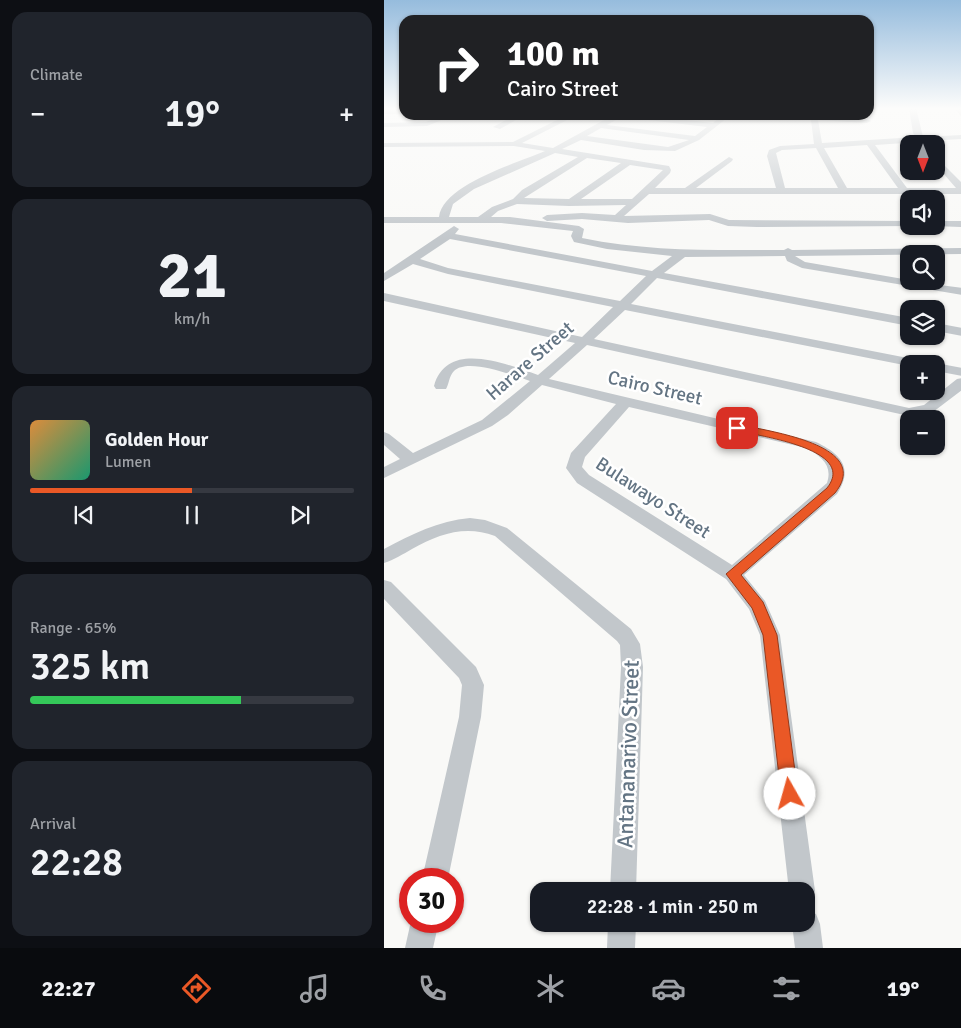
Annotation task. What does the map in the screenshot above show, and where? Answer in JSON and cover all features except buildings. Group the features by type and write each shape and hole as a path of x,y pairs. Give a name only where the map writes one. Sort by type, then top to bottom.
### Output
{"street":[{"path":"384,278 448,236 455,228 455,225 448,220 445,210 450,203 470,189 498,174 549,152"},
{"path":"384,220 482,219 579,229 612,218 648,191 666,173 667,169 560,152"},
{"path":"772,152 771,160 781,191"},
{"path":"823,152 844,190"},
{"path":"876,152 903,190"},
{"path":"516,201 519,196 585,156"},
{"path":"687,191 729,160"},
{"path":"570,202 628,162"},
{"path":"945,171 961,190"},
{"path":"945,190 961,190"},
{"path":"648,191 900,191"},
{"path":"482,219 494,209 516,201 635,202"},
{"path":"501,220 582,216 643,221 710,218 728,223 757,224 900,224"},
{"path":"945,224 961,224"},
{"path":"579,229 576,236 578,240 588,243 682,254 961,250"},
{"path":"448,236 900,320"},
{"path":"788,251 790,260 802,266 961,292"},
{"name":"Harare Street","path":"384,473 487,423 503,412 586,340 655,274 682,254"},
{"path":"411,259 433,268 900,360"},
{"path":"384,297 909,412 928,410 961,382"},
{"path":"945,329 961,332"},
{"name":"Cairo Street","path":"441,386 446,370 460,363 481,364 624,402 812,445 821,449 834,462 838,478 831,490 733,574"},
{"path":"945,369 961,372"},
{"name":"Bulawayo Street","path":"624,402 577,456 574,468 576,473 733,574"},
{"path":"384,436 410,459"},
{"name":"Antananarivo Street","path":"384,557 439,528 467,524 491,528 508,539 624,635 630,644 632,667 623,882"},
{"path":"733,574 758,606 770,635 801,882"},
{"path":"384,587 468,673 472,686 468,725 437,868"},
{"path":"621,948 622,932"},
{"path":"807,932 809,948"},
{"path":"420,948 423,933"}],"route":[{"path":"737,428 812,445 828,455 838,471 836,484 831,490 733,574 758,606 770,635 790,794"}]}
